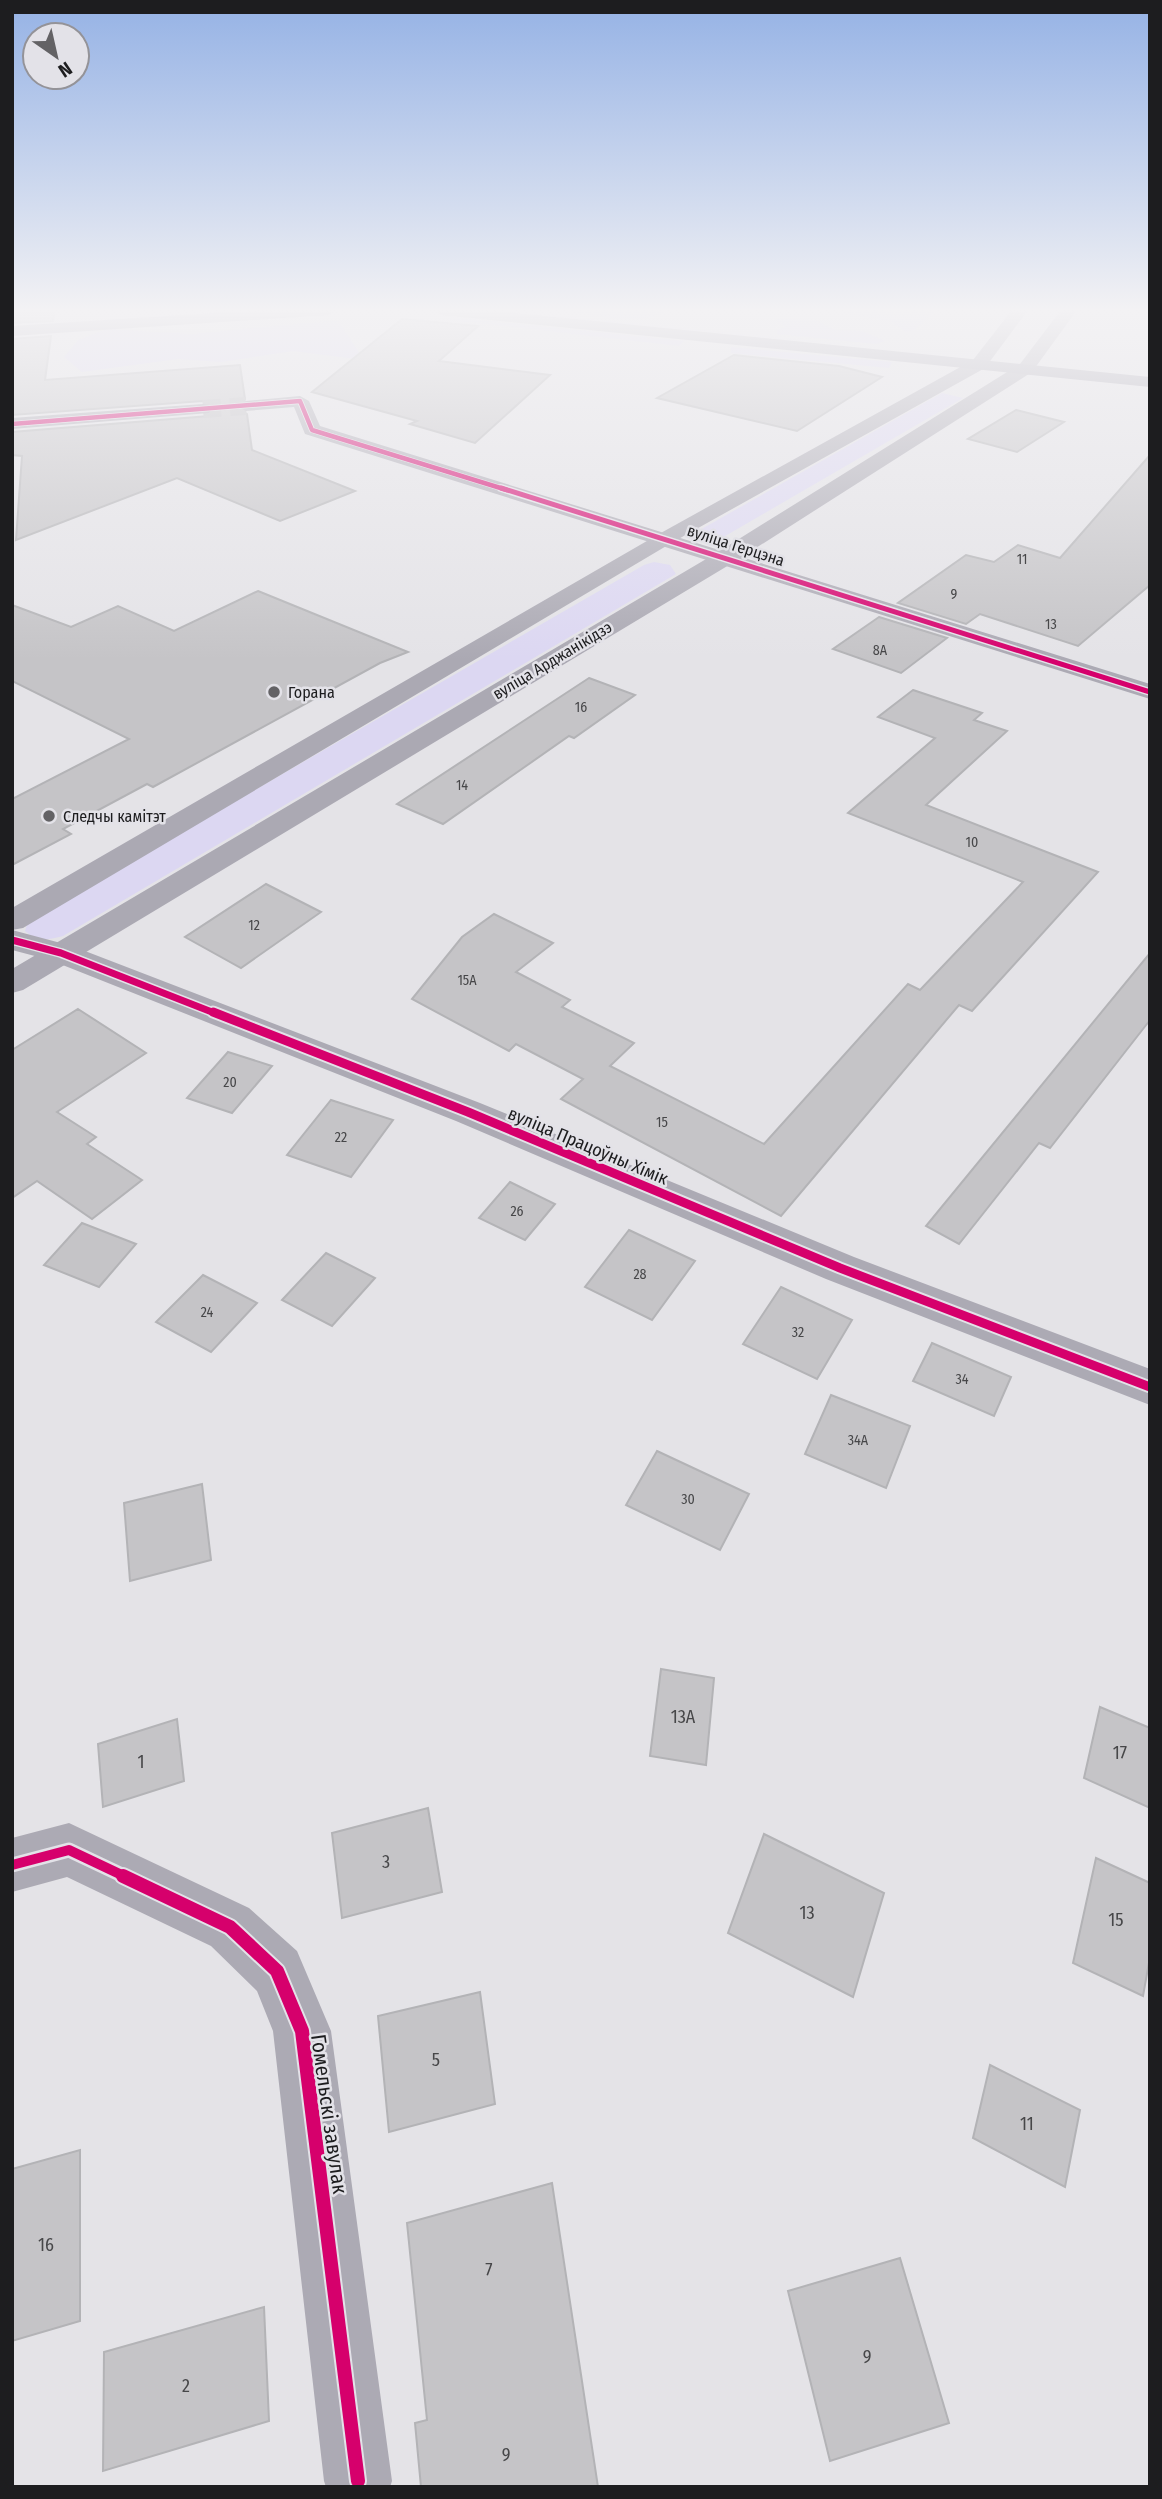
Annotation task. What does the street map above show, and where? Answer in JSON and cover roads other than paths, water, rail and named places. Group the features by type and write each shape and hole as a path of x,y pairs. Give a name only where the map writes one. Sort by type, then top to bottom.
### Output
{"main road":[{"path":"12,921 666,538 866,427"},
{"name":"вуліца Арджанікідзэ","path":"12,983 726,557 933,427"}],"street":[{"name":"вуліца Герцэна","path":"311,427 312,430 666,538 1150,692"},
{"name":"вуліца Працоўны Хімік","path":"12,940 61,953 468,1112 840,1268 1150,1387"},
{"name":"Гомельскі завулак","path":"12,1866 69,1850 230,1927 277,1971 302,2031 358,2481"}],"place":[{"name":"Горана","path":"274,692"},
{"name":"Следчы камітэт","path":"49,816"}]}
